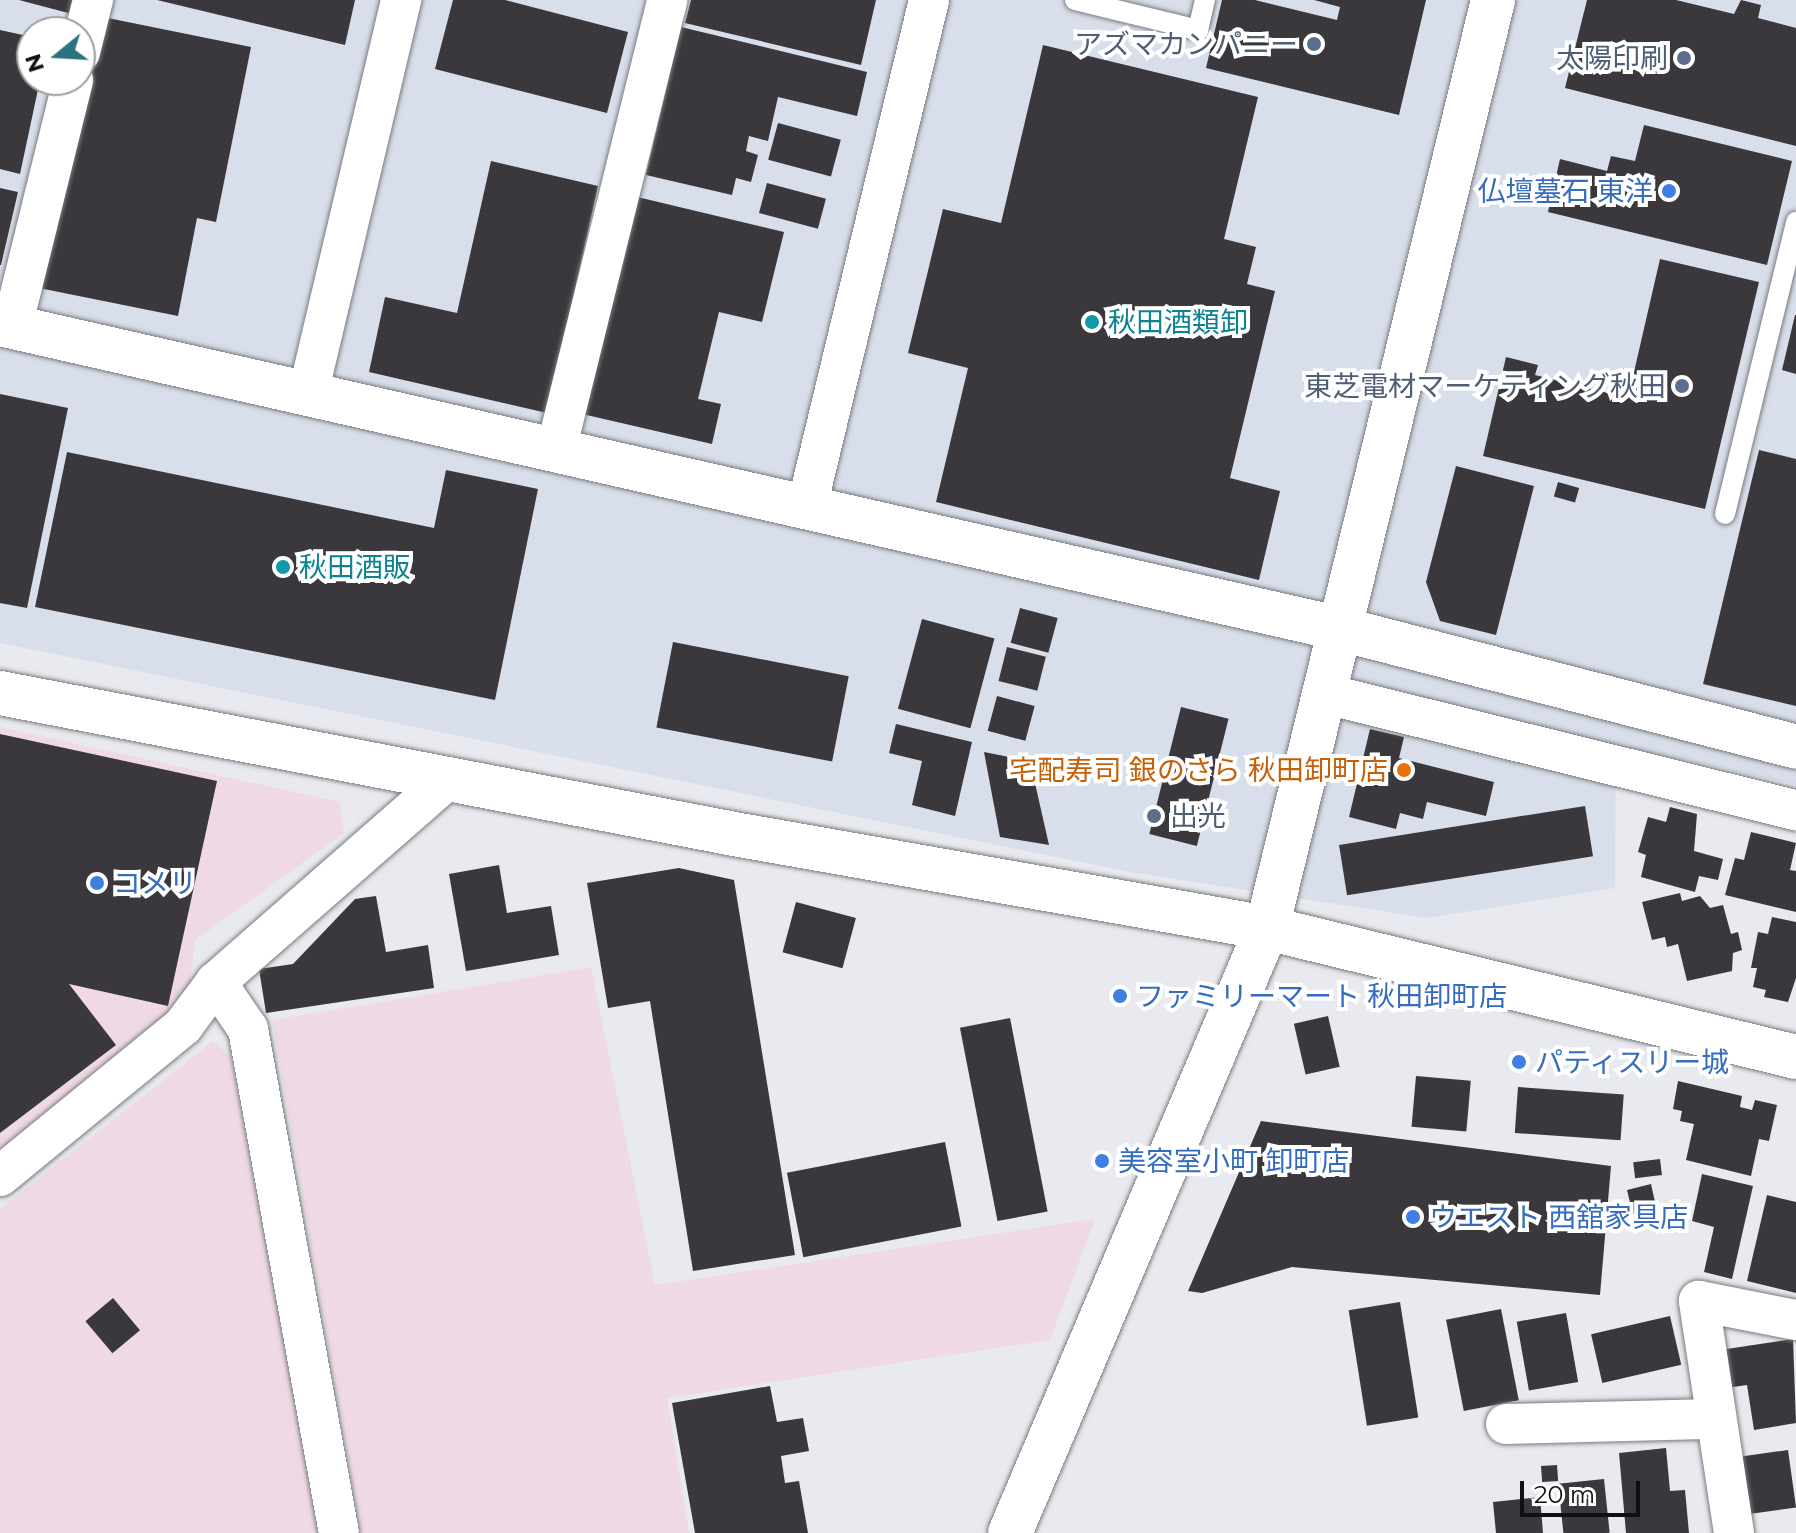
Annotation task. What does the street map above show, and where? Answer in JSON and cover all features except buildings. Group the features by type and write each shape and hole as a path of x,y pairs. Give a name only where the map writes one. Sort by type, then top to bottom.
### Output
{"street":[{"path":"308,394 401,0"},
{"path":"556,450 667,0"},
{"path":"807,506 929,0"},
{"path":"1010,1533 1267,928 1493,0"},
{"path":"69,96 6,326 1341,629 1796,747"},
{"path":"0,693 447,780 1267,928 1796,1057"},
{"path":"1326,694 1796,810"},
{"path":"0,1176 183,1026 216,982 447,780"},
{"path":"216,982 248,1029 339,1533"},
{"path":"1734,1533 1699,1301 1796,1320"},
{"path":"1506,1424 1716,1419"}],"lane":[{"path":"1075,0 1198,30 1205,0"},
{"path":"1725,514 1796,222"}],"shaded area":[{"path":"0,0 1796,0 1796,785 1616,745 1615,888 1427,918 1130,872 0,643"},
{"name":"コメリ","path":"0,727 340,802 344,833 195,940 189,997 0,1151"},
{"path":"591,967 655,1285 1095,1219 1050,1340 667,1398 689,1533 361,1533 272,1020"},
{"path":"213,1041 231,1057 319,1533 0,1533 0,1209"}],"place":[{"name":"アズマカンパニー","path":"1314,44"},
{"name":"太陽印刷","path":"1684,58"},
{"name":"仏壇墓石 東洋","path":"1669,191"},
{"name":"秋田酒類卸","path":"1092,322"},
{"name":"東芝電材マーケティング秋田","path":"1682,386"},
{"name":"秋田酒販","path":"283,567"},
{"name":"宅配寿司 銀のさら 秋田卸町店","path":"1404,770"},
{"name":"出光","path":"1154,816"},
{"name":"コメリ","path":"97,883"},
{"name":"ファミリーマート 秋田卸町店","path":"1120,996"},
{"name":"パティスリー城","path":"1519,1062"},
{"name":"美容室小町 卸町店","path":"1102,1161"},
{"name":"ウエスト 西舘家具店","path":"1413,1217"}]}
